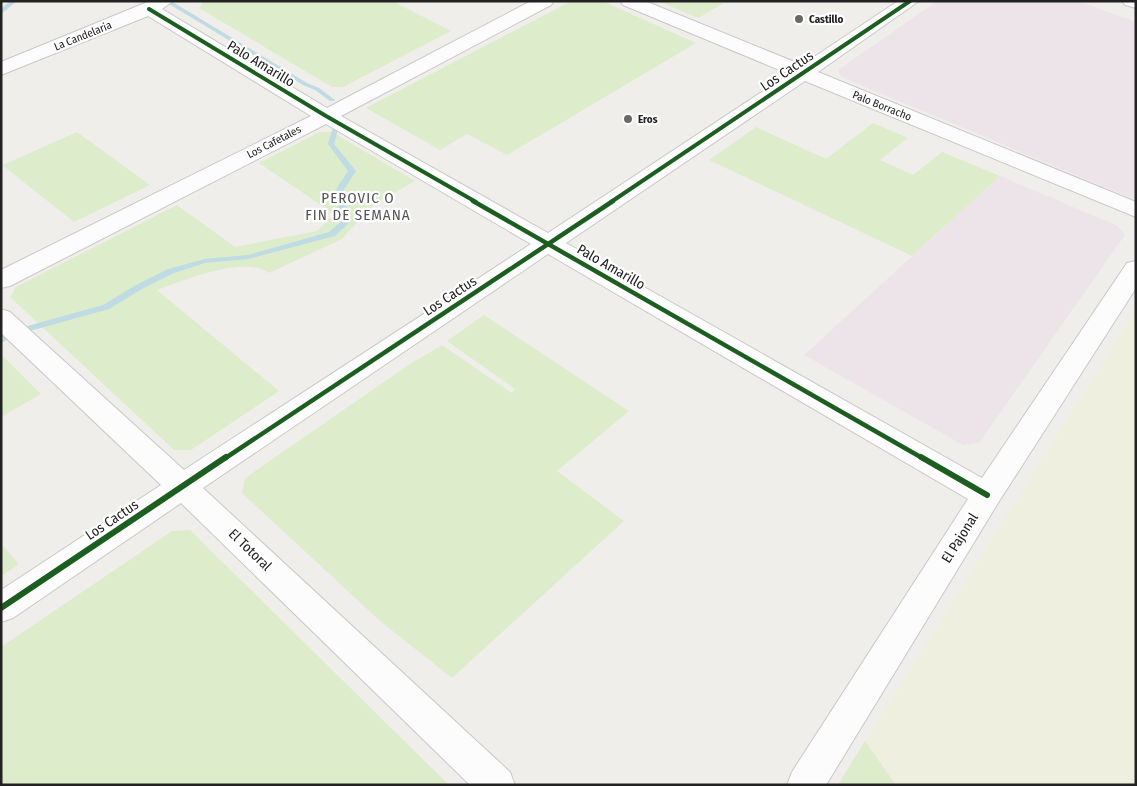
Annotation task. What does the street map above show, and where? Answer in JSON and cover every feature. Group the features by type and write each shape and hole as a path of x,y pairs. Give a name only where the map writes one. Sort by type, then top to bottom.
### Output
{"street":[{"name":"Los Cafetales","path":"1,280 326,116 546,1"},
{"name":"Palo Borracho","path":"629,1 1136,210"},
{"name":"Los Cactus","path":"1,608 549,244 910,1"},
{"path":"1131,1 1136,3"},
{"name":"Palo Amarillo","path":"157,5 326,116 987,495"},
{"name":"La Candelaria","path":"1,69 157,5"},
{"name":"El Pajonal","path":"805,785 987,495 1136,268"},
{"name":"El Totoral","path":"1,318 182,486 496,785"}],"shaded area":[{"path":"937,1 1078,1 1136,22 1136,200 841,77 838,70"},
{"path":"1000,176 1118,226 1125,235 979,443 963,445 804,355"}],"green space":[{"path":"204,1 392,1 451,31 343,87 332,87 199,8"},
{"path":"571,1 602,1 696,43 507,155 467,134 440,150 366,108"},
{"path":"658,1 728,1 698,18"},
{"path":"873,123 908,138 880,160 913,175 942,152 1000,176 912,256 709,160 756,127 826,159"},
{"path":"77,132 150,185 74,222 1,164 3,165"},
{"path":"320,132 332,132 415,181 373,205 342,239 269,273 258,268 230,268 198,275 157,290 279,391 191,450 174,450 10,297 16,287 177,205 235,247 317,231 334,214 259,163"},
{"path":"1136,309 1136,785 896,785 865,741"},
{"path":"484,315 629,411 557,471 624,521 452,678 380,621 242,493 245,478 410,364 442,345 512,393 515,389 447,341"},
{"path":"1,354 41,394 1,417"},
{"path":"190,530 449,785 1,785 1,647 172,531"},
{"path":"1,544 19,564 1,576"},
{"path":"865,741 896,785 838,785"}],"waterway":[{"path":"1,12 14,1"},
{"path":"167,1 305,84 317,89 332,100"},
{"path":"1,340 16,332 106,307 139,287 171,271 205,261 248,257 332,234 345,223 346,214 337,194 352,171 331,144 335,130"}],"cycle path":[{"path":"1,608 910,1"},
{"path":"149,9 326,116 987,495"}],"place":[{"name":"Castillo","path":"799,19"},
{"name":"Eros","path":"628,119"}],"district":[{"name":"PEROVIC O FIN DE SEMANA","path":"358,206"}]}
